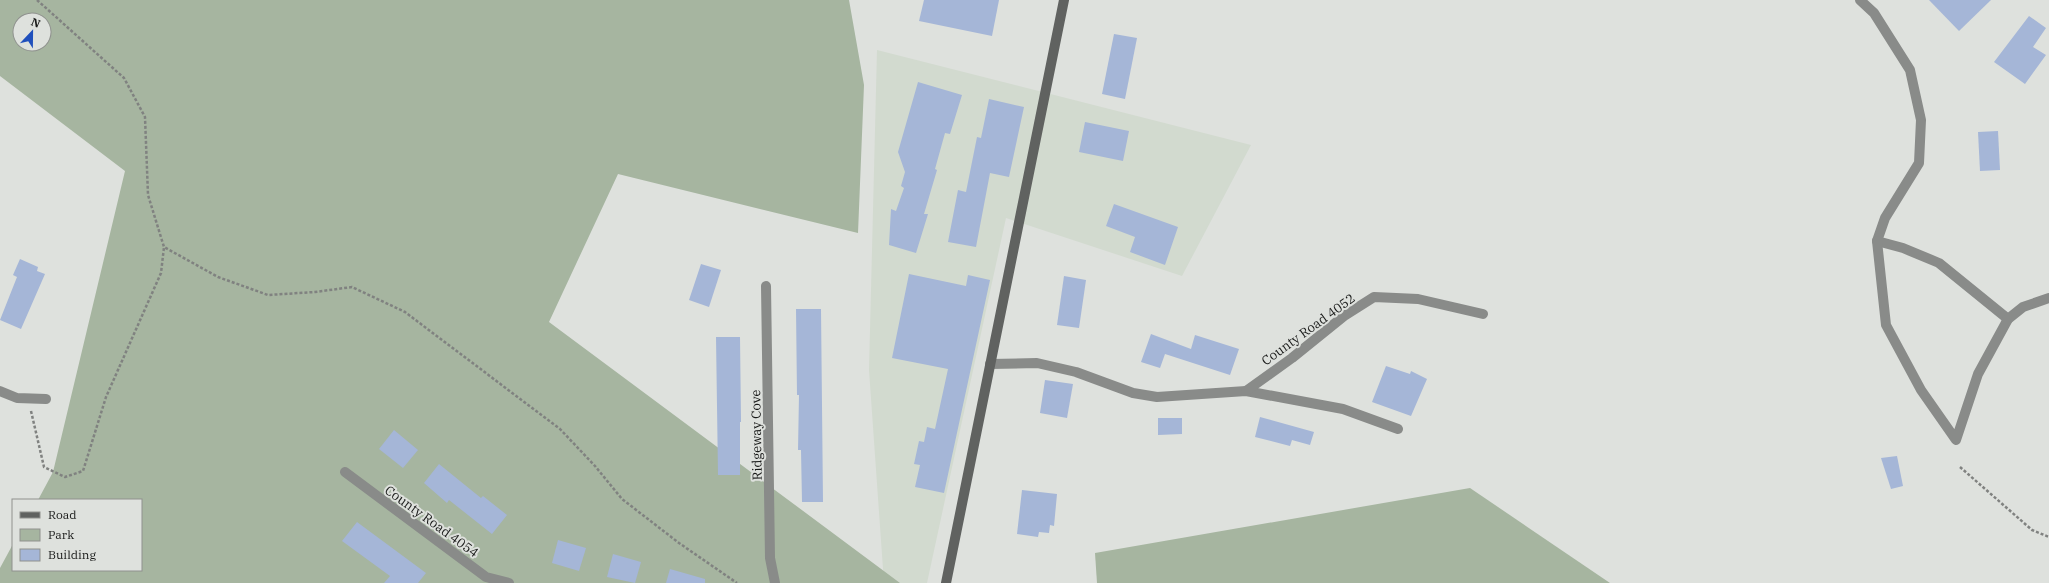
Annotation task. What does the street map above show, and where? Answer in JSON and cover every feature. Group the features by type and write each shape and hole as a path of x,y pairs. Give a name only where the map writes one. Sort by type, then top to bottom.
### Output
{"main road":[{"path":"946,583 1064,0"}],"street":[{"path":"1860,0 1874,13 1910,70 1921,120 1919,163 1884,218 1877,241 1886,325 1921,390 1956,440 1978,374 2008,319 2023,307 2049,298"},
{"path":"1877,241 1904,248 1939,263 2008,319"},
{"name":"Ridgeway Cove","path":"766,286 770,558 775,583"},
{"name":"County Road 4052","path":"1246,390 1292,358 1344,316 1374,297 1418,299 1483,314"},
{"path":"990,364 1037,363 1076,372 1133,393 1157,397 1246,390 1343,410 1398,429"},
{"path":"0,391 17,398 46,398"},
{"name":"County Road 4054","path":"344,472 486,577 509,583"}],"path":[{"path":"29,398 44,467 65,477 83,471 106,397 160,273 164,247 148,195 145,117 124,78 38,0"},
{"path":"164,247 218,277 268,295 315,292 352,287 405,312 560,429 595,466 622,499 679,544 737,583"},
{"path":"1960,467 2032,530 2049,537"}],"shaded area":[{"path":"877,50 1251,145 1182,276 1006,218 927,583 884,583 869,370"}],"green space":[{"path":"0,0 849,0 864,85 858,233 618,174 549,322 900,583 0,583 0,568 12,546 12,571 142,571 142,499 39,499 53,472 125,171 0,76"},
{"path":"1470,488 1610,583 1097,583 1095,553"}],"building":[{"path":"924,0 999,0 992,36 919,21"},
{"path":"1929,0 1991,0 1959,31"},
{"path":"2029,16 2046,28 2033,47 2046,55 2025,84 1994,62"},
{"path":"1114,34 1137,38 1125,99 1102,94"},
{"path":"918,82 962,95 950,134 945,133 935,169 937,170 924,214 928,214 916,253 889,245 891,209 896,211 904,188 901,186 905,172 898,152"},
{"path":"989,99 1024,107 1009,177 990,173 976,247 948,242 958,190 966,192 977,137 981,138"},
{"path":"1085,122 1129,131 1123,161 1079,152"},
{"path":"1998,131 2000,170 1980,171 1978,132"},
{"path":"1114,204 1178,227 1165,265 1130,252 1135,237 1106,226"},
{"path":"20,259 38,267 37,271 45,274 21,329 0,320 17,277 13,275"},
{"path":"701,264 721,270 709,307 689,300"},
{"path":"909,274 966,286 968,275 990,280 944,493 915,487 920,465 914,464 919,441 924,442 927,427 935,429 948,369 892,358"},
{"path":"1064,276 1086,280 1079,328 1057,325"},
{"path":"796,309 821,309 823,502 802,502 801,450 798,450 799,395 797,395"},
{"path":"1151,334 1191,349 1195,335 1239,349 1230,375 1165,354 1160,368 1141,362"},
{"path":"716,337 740,337 740,475 718,475"},
{"path":"1386,366 1410,374 1411,371 1427,379 1411,416 1372,402"},
{"path":"1045,380 1073,384 1067,418 1040,413"},
{"path":"1260,417 1314,432 1310,445 1292,440 1290,446 1255,437"},
{"path":"1158,418 1182,418 1182,434 1158,435"},
{"path":"394,430 418,450 403,468 379,449"},
{"path":"1897,456 1903,486 1891,489 1881,458"},
{"path":"439,464 481,498 483,496 507,515 492,534 449,500 447,503 424,483"},
{"path":"1022,490 1057,494 1054,526 1050,525 1049,533 1039,532 1038,537 1017,534"},
{"path":"357,522 426,573 418,583 384,583 390,576 342,541"},
{"path":"558,540 586,548 579,571 552,563"},
{"path":"613,554 641,562 635,583 607,577"},
{"path":"670,569 705,579 705,583 666,583"}]}
